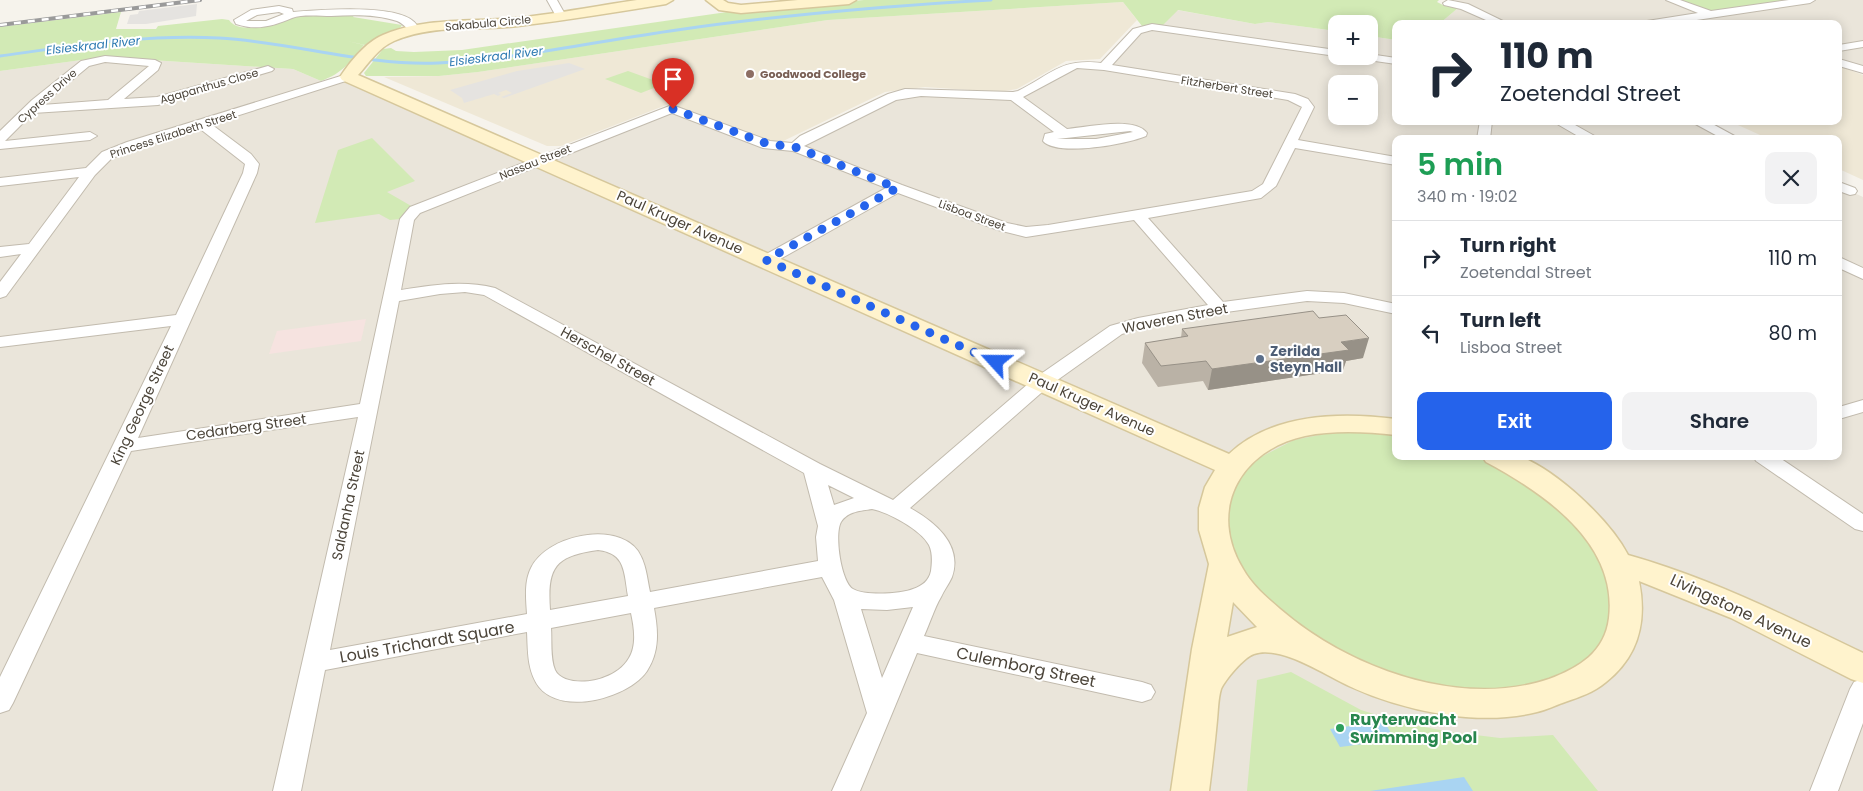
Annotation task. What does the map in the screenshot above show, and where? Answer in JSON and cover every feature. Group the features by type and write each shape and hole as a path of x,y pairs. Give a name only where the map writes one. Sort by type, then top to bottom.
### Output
{"street":[{"path":"552,0 561,16"},
{"name":"Sakabula Circle","path":"351,73 374,47 388,38 415,30 517,22 666,0"},
{"path":"713,0 724,7 741,9 850,0"},
{"path":"1671,0 1726,20"},
{"path":"1672,20 1810,0"},
{"path":"355,14 354,6 360,2"},
{"path":"1448,3 1464,6 1495,20"},
{"path":"290,15 355,14 403,19 411,24 415,30"},
{"path":"795,147 805,139 892,97 905,93 1014,96 1023,94 1072,66 1104,67 1138,31 1148,27 1170,28 1328,52"},
{"path":"1842,48 1863,44"},
{"name":"Cypress Drive","path":"0,138 30,109 87,62 105,59 155,63 154,68 111,104"},
{"path":"1378,59 1392,61"},
{"path":"1842,63 1863,70"},
{"name":"Fitzherbert Street","path":"1104,67 1298,99 1304,102 1308,108 1290,143"},
{"name":"Agapanthus Close","path":"30,109 168,99 268,69"},
{"name":"Princess Elizabeth Street","path":"0,293 90,172 107,155 351,73"},
{"name":"Paul Kruger Avenue","path":"351,73 539,160 1232,466"},
{"path":"1014,96 1064,133 1130,127 1137,128 1141,133 1129,138 1072,144 1057,144 1050,141 1050,137 1064,133"},
{"name":"Lisboa Street","path":"667,110 674,109 768,144 795,147 897,188 1004,227 1026,232 1072,227 1256,195 1269,186 1290,143"},
{"name":"Nassau Street","path":"407,219 411,212 419,208 667,110"},
{"name":"King George Street","path":"0,703 124,446 252,168 252,164 246,157 202,124"},
{"path":"1566,125 1586,135"},
{"path":"1704,125 1726,135"},
{"path":"0,145 90,136"},
{"path":"1290,143 1392,160"},
{"path":"0,182 90,172"},
{"path":"766,260 897,188"},
{"path":"1138,215 1219,308"},
{"name":"Saldanha Street","path":"287,791 369,409 407,219"},
{"path":"0,252 34,248"},
{"path":"1842,264 1863,274"},
{"name":"Herschel Street","path":"392,297 456,288 479,288 489,291 813,469 889,506"},
{"name":"Waveren Street","path":"889,506 1042,382 1116,330 1138,323 1219,308 1312,296 1344,298 1392,308"},
{"path":"0,342 183,319"},
{"path":"1842,412 1863,406"},
{"name":"Cedarberg Street","path":"124,446 369,409"},
{"path":"1392,427 1343,424 1315,426 1267,440 1248,452 1232,466 1219,486 1213,510 1214,536 1224,564 1243,593 1270,622 1304,648 1359,676 1420,695 1483,703 1538,697 1563,690 1584,680 1601,667 1614,652 1622,636 1627,619 1626,591 1616,562 1593,528 1561,496 1503,460"},
{"path":"1769,460 1863,524"},
{"path":"813,469 821,493 828,525 828,550 831,568 838,587 845,596 879,712"},
{"path":"828,525 838,512 850,506 864,502 889,506 925,529 937,541 941,550 943,570 909,642 846,791"},
{"path":"606,543 622,549 633,562 640,603 645,625 646,645 640,663 624,680 599,689 576,691 552,685 544,675 541,664 537,588 541,570 546,563 561,550 582,544 606,543"},
{"name":"Livingstone Avenue","path":"1616,562 1688,585 1863,668"},
{"path":"1190,791 1206,683 1211,627 1224,564"},
{"name":"Louis Trichardt Square","path":"315,662 831,568"},
{"path":"845,596 867,600 897,601 931,592"},
{"path":"1206,683 1228,653 1235,647 1249,641 1270,640 1304,648"},
{"name":"Culemborg Street","path":"909,642 1142,692"},
{"path":"1824,791 1863,689"}],"shaded area":[{"path":"1454,0 1670,0 1709,14 1807,0 1863,0 1863,70 1842,62 1842,20 1497,20"},
{"name":"Goodwood College","path":"1123,2 1137,20 1100,59 1066,61 1017,89 999,92 925,87 885,92 777,144 669,104 561,146 547,146 384,77 439,76 478,72 828,20"},
{"path":"197,4 196,16 146,24 127,24 130,15 138,14 139,11"},
{"path":"1458,8 1484,20 1444,20"},
{"path":"1177,10 1255,24 1268,22 1328,30 1328,65 1378,65 1378,37 1392,39 1392,125 1705,125 1727,135 1392,135 1392,460 1842,460 1842,187 1863,197 1863,791 0,791 0,71 104,57 293,69 328,84 349,77 539,160 669,109 769,144 794,146 900,93 1014,96 1068,68 1103,67 1137,31 1161,27"},
{"path":"569,63 585,69 504,98 501,97 512,93 506,90 498,93 501,94 498,96 494,94 464,103 462,98 450,90 517,71"},
{"path":"1842,67 1863,75 1863,180 1842,170 1842,135 1760,135 1738,125 1842,125"},
{"path":"366,319 361,341 269,354 277,331"}],"green space":[{"path":"864,0 1439,0 1437,2 1445,6 1458,8 1444,20 1392,20 1392,39 1378,37 1378,15 1328,15 1328,30 1268,22 1255,24 1178,10 1163,25 1142,26 1123,2 828,20 478,72 439,76 366,76 364,73 383,49 391,48 396,51 414,52 462,50 734,11"},
{"path":"1679,0 1788,0 1712,11"},
{"path":"121,12 116,29 156,29 158,26 222,19 229,20 235,25 244,28 266,25 307,15 354,15 353,17 402,25 396,31 365,45 347,41 364,45 341,71 321,81 293,69 104,57 0,71 0,27"},
{"path":"628,71 664,84 641,93 605,79"},
{"path":"372,138 415,181 387,192 413,207 400,219 390,220 379,214 315,223 338,150"},
{"path":"1335,432 1392,434 1392,460 1487,460 1545,493 1594,544 1614,600 1607,635 1597,651 1582,665 1539,684 1484,691 1423,685 1333,652 1266,601 1239,564 1231,545 1227,527 1227,510 1238,480 1261,457 1294,440"},
{"name":"Ruyterwacht Swimming Pool","path":"1291,672 1361,710 1403,723 1451,732 1500,738 1553,735 1598,791 1247,791 1257,680"}],"water":[{"path":"1384,721 1395,740 1340,747 1330,729"},
{"path":"1464,777 1473,791 1370,791"}],"building":[{"path":"1313,311 1319,318 1346,315 1369,338 1341,342 1349,350 1212,369 1206,361 1161,366 1145,343 1188,336 1182,329"}],"waterway":[{"name":"Elsieskraal River","path":"0,56 137,39 192,37 247,40 383,61 438,63 528,54 647,34 794,15 991,0"}],"railway":[{"path":"0,25 200,0"}],"place":[{"name":"Goodwood College","path":"750,74"},
{"name":"Zerilda Steyn Hall","path":"1260,359"},
{"name":"Ruyterwacht Swimming Pool","path":"1340,728"}],"route":[{"path":"673,109 768,144 795,147 897,188 766,260 996,362"}]}
